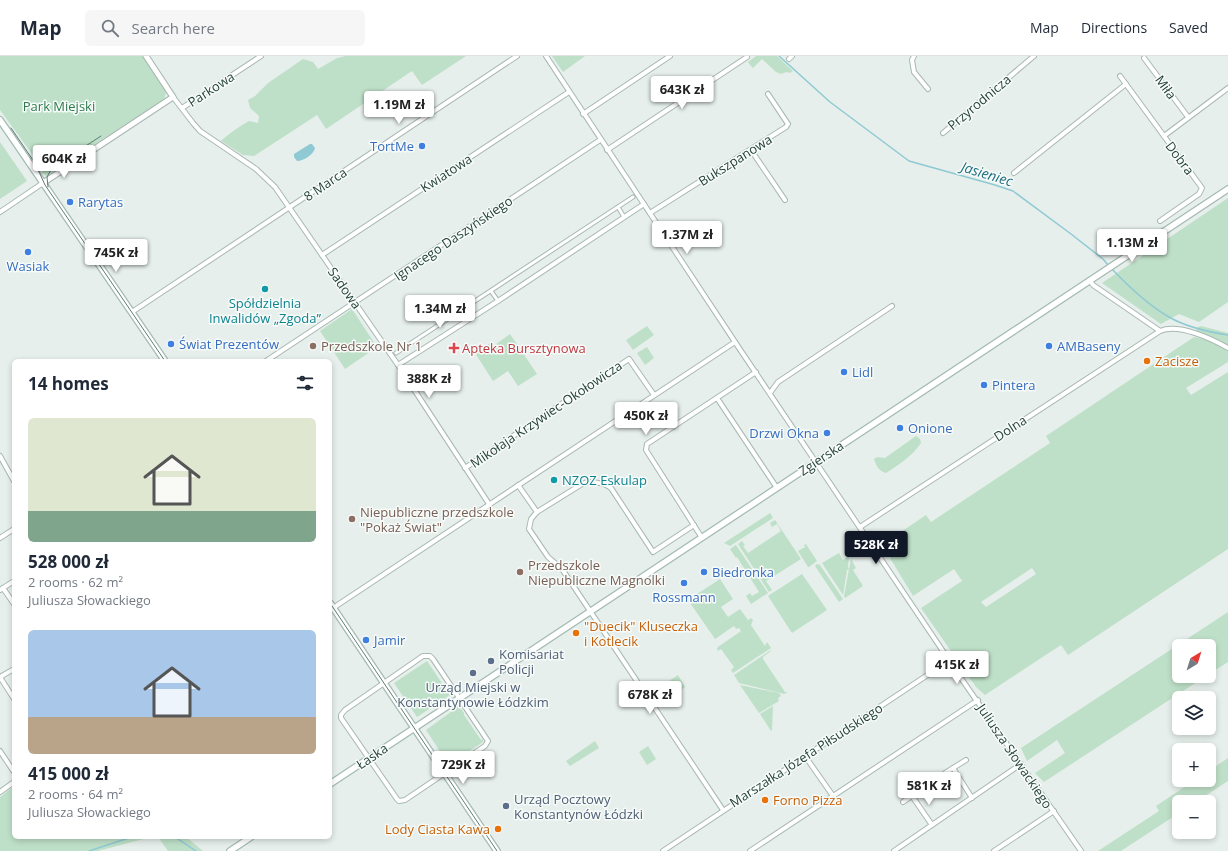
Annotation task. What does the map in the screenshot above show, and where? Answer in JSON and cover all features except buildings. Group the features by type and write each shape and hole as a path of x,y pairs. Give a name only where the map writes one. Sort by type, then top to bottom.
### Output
{"main road":[{"path":"0,120 164,359"},
{"name":"Zgierska","path":"414,728 1228,189"},
{"path":"332,606 497,851"},
{"name":"Łaska","path":"332,783 414,728"},
{"path":"230,851 247,839"}],"street":[{"path":"0,212 173,97 146,56"},
{"name":"Parkowa","path":"182,108 261,56"},
{"name":"8 Marca","path":"132,312 517,56"},
{"name":"Juliusza Słowackiego","path":"546,56 600,140 735,342 1081,851"},
{"path":"583,114 670,56"},
{"path":"914,56 912,60 914,72 928,89"},
{"name":"Przyrodnicza","path":"943,133 1034,56"},
{"path":"607,150 748,57"},
{"name":"Miła","path":"1144,58 1188,117"},
{"name":"Dobra","path":"1120,76 1202,188 1199,194 1160,221"},
{"path":"1014,173 1126,84"},
{"path":"1164,136 1228,88"},
{"name":"Kwiatowa","path":"322,255 569,92"},
{"name":"Bukszpanowa","path":"650,213 786,127 788,124 768,94"},
{"name":"Sadowa","path":"173,97 192,123 205,135 262,174 275,187 398,365 489,504"},
{"name":"Ignacego Daszyńskiego","path":"269,359 600,140"},
{"path":"751,150 785,200"},
{"path":"396,353 633,197"},
{"path":"398,365 498,301 644,204"},
{"path":"618,207 624,217"},
{"path":"1090,281 1093,285 1160,331 1172,328 1183,330 1204,336 1228,348"},
{"path":"491,291 498,301"},
{"path":"770,393 778,382 892,306"},
{"name":"Dolna","path":"860,527 1160,331"},
{"path":"332,606 735,342"},
{"name":"Mikołaja Krzywiec-Okołowicza","path":"465,468 630,359 654,395"},
{"path":"702,538 646,450 646,447 647,444 756,372"},
{"path":"717,398 777,488"},
{"path":"0,456 1,462 12,478"},
{"path":"694,525 653,552 611,488 599,483 588,482 582,484 537,512 531,519 529,529 548,557 562,569 591,611 723,810"},
{"path":"518,485 537,512"},
{"path":"0,538 12,530"},
{"path":"12,582 1,589 12,602"},
{"path":"423,656 430,656 487,739 487,744 405,800 399,801 341,718 341,714 345,710 384,683 423,656"},
{"name":"Marszałka Józefa Piłsudskiego","path":"663,851 950,660"},
{"path":"12,670 0,677 12,696"},
{"path":"750,851 978,700"},
{"path":"0,751 12,769"},
{"path":"805,756 833,796"},
{"path":"945,773 966,760"},
{"path":"894,851 1021,764"},
{"path":"953,768 972,798"},
{"path":"0,792 12,783"},
{"path":"903,802 918,792"},
{"path":"912,796 932,825"},
{"path":"994,851 1054,811"}],"green space":[{"name":"Park Miejski","path":"0,56 143,56 164,87 166,93 164,100 92,146 66,160 65,164 46,176 42,173 38,162 0,110"},
{"path":"345,56 466,56 422,85 412,71 326,129 317,115 254,156 243,155 221,141 234,130 249,121 258,123 259,116 250,108 248,100 255,96 268,83 303,59 313,62 318,69 337,58"},
{"path":"552,56 585,56 563,72"},
{"path":"756,56 777,56 793,71 790,73 786,72 781,74 776,72 762,59 753,68 748,62"},
{"path":"0,142 27,181 0,199"},
{"path":"1228,198 1228,302 1199,322 1179,314 1161,324 1102,283"},
{"path":"352,309 377,347 345,369 320,331"},
{"path":"647,326 654,335 633,350 626,340"},
{"path":"1201,326 1228,333 1228,346 1212,337 1196,331 1198,327"},
{"path":"510,334 537,374 518,386 508,371 493,381 475,353 490,343 492,347"},
{"path":"1194,337 1211,341 1228,351 1228,362 1186,388 1191,395 1228,372 1228,549 1068,655 1061,645 985,695 976,687 921,608 962,581 954,569 913,596 890,558 906,546 898,534 926,515 931,522 1050,443 1046,436","holes":["1032,568 1036,574 986,607 981,602"]},
{"path":"647,347 654,358 645,365 637,353"},
{"path":"916,436 920,439 921,443 905,460 886,473 878,468 874,459 877,457 885,458"},
{"path":"770,513 773,518 730,546 724,543"},
{"path":"775,520 801,559 766,581 772,590 769,592 738,544 742,541 745,545 743,546 748,553 781,531 777,524 772,527 770,523"},
{"path":"806,544 817,561 809,567 798,551 805,547 804,545"},
{"path":"736,545 768,593 751,604 746,596 750,593 752,596 759,592 737,557 736,558 730,549"},
{"path":"839,553 843,560 849,556 849,569 847,570 843,595 822,563"},
{"path":"851,559 856,568 853,570 863,586 845,598 844,596"},
{"path":"817,564 820,565 843,599 839,602 815,566"},
{"path":"802,574 827,610 792,633 768,596"},
{"path":"720,579 733,599 721,607 728,617 740,609 748,620 751,618 753,620 751,625 765,646 767,642 771,648 733,673 731,670 734,667 721,649 718,651 717,649 741,631 739,628 736,629 734,626 715,639 688,600"},
{"path":"1228,612 1228,662 1216,670 1216,639 1187,639"},
{"path":"1172,649 1172,683 1195,683 1183,691 1172,691 1172,698 1044,782 1035,773 1065,753 1057,740 1027,761 1021,748"},
{"path":"771,650 763,657 763,659 785,692 788,692 784,694 739,683 734,675"},
{"path":"427,661 450,695 417,717 394,683"},
{"path":"678,675 685,687 674,695 666,683"},
{"path":"740,685 779,693 781,696 778,698 779,701 759,713"},
{"path":"459,706 483,742 449,765 426,730"},
{"path":"773,706 772,730 771,731 760,714"},
{"path":"595,741 599,748 570,766 566,761"},
{"path":"648,746 656,759 647,765 639,752"},
{"path":"1228,758 1228,781 1207,795 1172,795 1184,787 1216,787 1216,766"},
{"path":"12,788 12,839 143,839 98,851 0,851 0,797"},
{"path":"1172,795 1172,818 1121,851 1098,851 1159,811 1156,806"},
{"path":"159,839 188,839 203,851 168,851"}],"water":[{"path":"312,144 315,148 313,153 300,161 297,161 294,154"}],"waterway":[{"name":"Jasieniec","path":"779,56 830,102 909,161 1013,191 1071,234 1103,259 1108,265"},
{"name":"Jasieniec","path":"1111,268 1138,295 1169,317 1198,329 1228,335"},
{"path":"89,851 126,839"},
{"path":"178,839 196,851"}],"tram line":[{"path":"11,128 35,163 45,185 164,359"},
{"path":"48,187 47,177 52,168 101,136"},
{"path":"33,158 45,164 58,163"},
{"path":"332,606 497,851"}],"place":[{"name":"TortMe","path":"422,146"},
{"name":"Rarytas","path":"70,202"},
{"name":"Wasiak","path":"28,252"},
{"name":"Spółdzielnia Inwalidów „Zgoda”","path":"265,289"},
{"name":"Świat Prezentów","path":"171,344"},
{"name":"Przedszkole Nr 1","path":"313,346"},
{"name":"AMBaseny","path":"1049,346"},
{"name":"Apteka Bursztynowa","path":"454,348"},
{"name":"Zacisze","path":"1147,361"},
{"name":"Lidl","path":"844,372"},
{"name":"Pintera","path":"984,385"},
{"name":"Onione","path":"900,428"},
{"name":"Drzwi Okna","path":"827,433"},
{"name":"NZOZ Eskulap","path":"554,480"},
{"name":"Niepubliczne przedszkole \"Pokaż Świat\"","path":"352,519"},
{"name":"Przedszkole Niepubliczne Magnolki","path":"520,572"},
{"name":"Biedronka","path":"704,572"},
{"name":"Rossmann","path":"684,583"},
{"name":"\"Duecik\" Kluseczka i Kotlecik","path":"576,633"},
{"name":"Jamir","path":"366,640"},
{"name":"Komisariat Policji","path":"491,661"},
{"name":"Urząd Miejski w Konstantynowie Łódzkim","path":"473,673"},
{"name":"Forno Pizza","path":"765,800"},
{"name":"Urząd Pocztowy Konstantynów Łódzki","path":"506,806"},
{"name":"Lody Ciasta Kawa","path":"498,829"}]}
